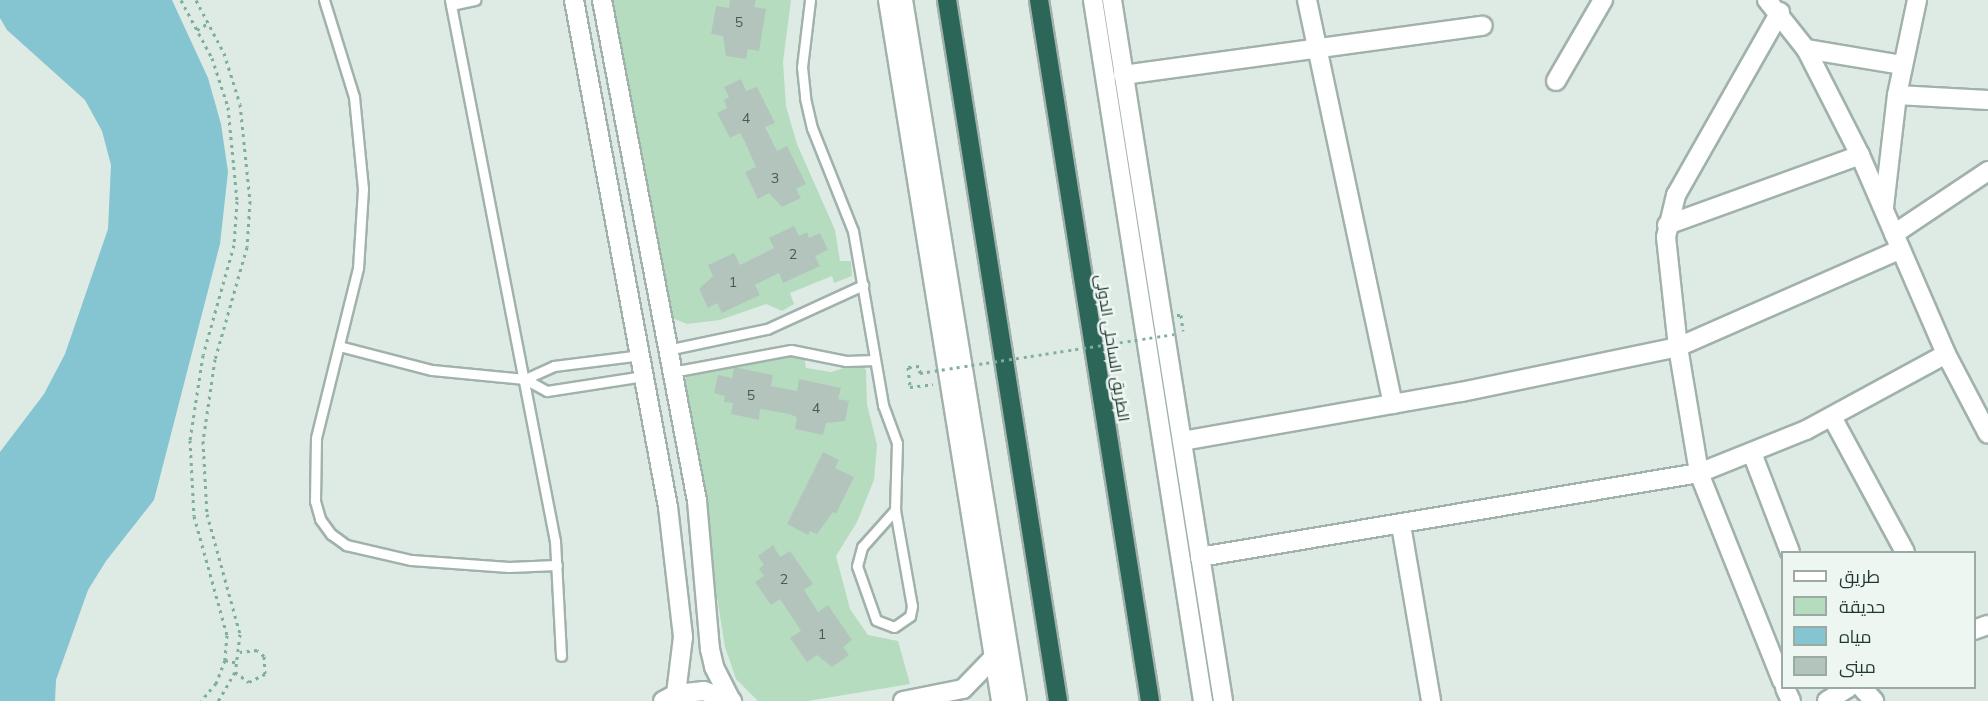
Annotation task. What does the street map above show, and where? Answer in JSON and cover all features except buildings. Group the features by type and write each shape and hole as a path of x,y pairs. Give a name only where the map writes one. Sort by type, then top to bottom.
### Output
{"highway":[{"path":"947,0 1058,701"},
{"name":"الطريق الساحلى الدولى","path":"1039,0 1150,701"}],"street":[{"path":"574,0 641,354 676,571 683,651 669,698 704,691 732,701"},
{"path":"602,0 697,501 710,649 714,667 732,701"},
{"path":"888,0 1001,701"},
{"path":"903,0 1017,701"},
{"path":"1093,0 1203,701"},
{"path":"1112,0 1222,701"},
{"path":"1307,0 1314,47 1393,404"},
{"path":"1557,81 1603,0"},
{"path":"1884,207 1897,96 1917,0"},
{"path":"1781,678 1700,473 1678,347 1667,225 1676,195 1774,6 1806,49 1860,154 1946,354 1988,434"},
{"path":"1123,75 1314,47 1483,26"},
{"path":"1806,49 1903,66"},
{"path":"1897,96 1988,100"},
{"path":"1667,225 1860,154"},
{"path":"1182,441 1393,404 1678,347 1897,242 1988,171"},
{"path":"641,354 667,350"},
{"path":"1200,557 1700,473 1752,453 1832,417 1946,354"},
{"path":"644,376 672,372"},
{"path":"1832,417 1904,551"},
{"path":"1752,453 1790,551"},
{"path":"1401,525 1431,701"},
{"path":"903,701 963,689 993,658"},
{"path":"1827,701 1845,689"},
{"path":"1864,689 1874,701"}],"lane":[{"path":"324,0 354,97 362,166 358,268 339,346 321,406 314,470 315,501 320,519 331,534 346,545 411,560 489,566 557,565"},
{"path":"475,0 451,3 525,379 557,565 561,656"},
{"path":"810,0 802,67 805,98 812,128 853,231 883,405 897,443 895,510 912,606 903,623 894,627 876,620 857,566 862,547 895,510"},
{"path":"667,350 767,329 863,285"},
{"path":"339,346 432,370 525,379 547,391 644,376"},
{"path":"672,372 780,350 811,352 846,361 875,360"},
{"path":"525,379 554,366 641,354"}],"path":[{"path":"181,0 212,58 228,107 236,177 234,245 203,355 190,440 194,516 204,559 222,610 227,635 225,660 216,683 201,701"},
{"path":"196,0 224,52 240,104 248,152 247,247 215,359 203,441 207,514 235,607 239,652 235,672 218,701"},
{"path":"197,30 208,23"},
{"path":"949,382 910,387 908,367 919,366 920,373 1174,334"},
{"path":"235,672 249,682 258,680 267,665 257,650 239,652"},
{"path":"225,660 238,663"}],"green space":[{"path":"613,0 791,0 783,62 786,106 797,144 835,230 840,261 851,261 852,276 834,283 832,276 790,293 794,304 782,311 766,304 720,320 687,324 672,318"},
{"path":"789,349 804,354 806,368 831,372 860,363 866,370 867,404 877,445 874,480 857,522 836,556 850,609 868,635 898,641 910,684 808,701 758,701 736,679 725,647 684,392 686,376 703,368 770,359"}],"water":[{"path":"0,0 172,0 208,78 221,124 228,172 220,244 154,500 106,561 88,590 56,680 55,701 0,701 0,452 44,394 65,354 108,229 111,165 102,131 85,100 7,30 0,18"}]}
